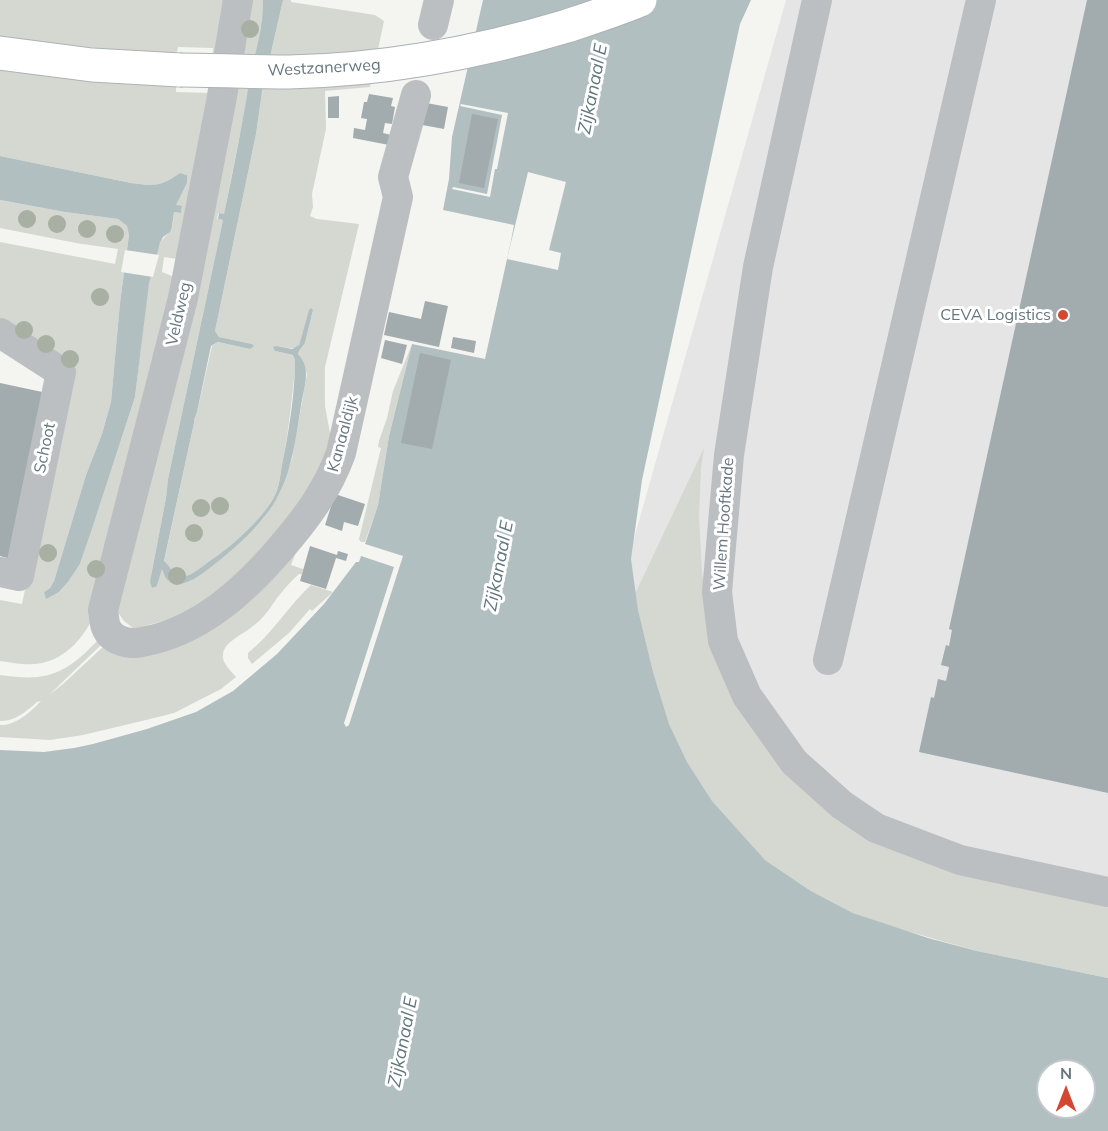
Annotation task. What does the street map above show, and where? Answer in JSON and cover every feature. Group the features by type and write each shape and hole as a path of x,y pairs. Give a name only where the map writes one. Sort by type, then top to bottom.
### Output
{"main road":[{"name":"Westzanerweg","path":"0,53 92,65 180,70 291,72 377,65 455,54 540,34 640,0"}],"street":[{"name":"Veldweg","path":"105,625 103,610 106,596 183,298 238,0"},
{"name":"Willem Hooftkade","path":"818,0 758,267 729,454 717,592 723,641 747,696 794,762 842,805 876,828 960,860 1108,892"},
{"path":"828,660 981,0"},
{"name":"Kanaaldijk","path":"105,625 117,639 125,643 140,643 165,636 220,607 261,571 296,531 329,482 341,453 398,197 393,177 416,95"},
{"name":"Schoot","path":"0,333 61,372 19,576 0,572"}],"shaded area":[{"path":"0,0 228,0 230,8 184,257 177,259 164,257 162,272 172,276 178,285 173,313 95,613 81,637 67,651 51,660 32,664 0,661 0,600 22,604 73,365 0,318 0,242 115,264 118,249 0,228 0,200 118,219 127,226 129,235 111,402 54,581 44,592 46,598 59,592 80,564 92,529 135,397 150,273 160,244 172,227 174,212 181,213 182,207 175,206 187,183 187,175 180,173 157,184 139,184 0,156 0,66 73,76 165,84 176,86 176,92 211,93 213,48 178,47 177,52 169,53 84,47 0,36"},
{"path":"245,0 263,0 264,14 224,214 218,213 217,219 223,220 168,479 151,586 157,586 162,568 165,577 183,583 189,582 238,543 264,518 279,494 292,459 307,374 298,354 305,343 313,310 309,311 299,345 292,348 277,346 275,351 293,355 295,360 287,434 276,494 261,516 227,548 190,575 176,577 164,562 212,346 218,342 250,349 252,344 219,337 215,331 256,134 262,92 283,0 375,15 384,21 370,87 325,91 326,129 312,194 313,207 310,216 317,219 359,224 325,367 325,406 334,454 324,479 206,609 134,629 123,620 116,609"},
{"path":"786,0 1108,0 1108,935 556,815"},
{"path":"412,344 389,436 378,505 365,542 361,542 359,539 381,448 378,447 379,441 393,391"},
{"path":"704,448 699,516 702,573 709,627 844,821 1108,893 1108,978 977,951 853,913 811,891 765,860 712,801 687,762 669,724 653,672 635,594"},
{"path":"301,539 291,565 303,569 302,574 299,574 288,585 260,620 235,638 224,650 223,660 236,677 221,689 174,713 83,735 50,740 0,737 0,725 17,721 41,701 15,718 0,721 0,675 30,677 54,673 75,662 99,641 102,644 49,695 104,646 122,656"},
{"path":"311,585 333,592 312,611 310,609 289,633 252,664 248,653"}],"water":[{"path":"263,0 283,0 262,92 256,134 215,331 219,337 254,346 250,349 218,342 211,346 164,561 176,577 185,577 194,572 227,548 261,516 276,494 290,419 295,360 293,355 275,351 273,347 292,349 299,345 311,308 313,310 305,343 298,354 305,366 306,378 296,440 288,473 279,494 266,515 247,536 216,563 188,582 170,582 162,569 157,586 152,588 150,582 168,479 223,220 218,219 219,213 224,214 235,161 261,27"},
{"name":"Zijkanaal E","path":"483,0 751,0 740,24 642,480 631,559 638,610 669,724 687,762 712,801 765,860 811,891 853,913 928,938 977,951 1108,978 1108,1131 0,1131 0,750 44,752 74,748 147,729 196,712 233,691 277,654 324,604 356,562 359,562 378,505 389,436 412,344 485,359 514,225 443,210 449,179 452,137"},
{"path":"0,156 139,184 157,184 180,173 187,175 187,183 176,205 182,206 181,213 174,212 172,227 160,243 149,283 135,397 92,529 80,564 59,592 46,599 44,592 54,581 111,402 129,235 127,226 118,219 0,200"}],"pier":[{"path":"461,104 508,113 490,197 452,189 453,187 487,194 502,115 460,106"},
{"path":"528,172 566,182 549,250 561,253 558,270 507,259"},
{"path":"125,250 159,255 153,277 121,272"},
{"path":"362,543 403,556 349,725 346,727 344,723 394,567 358,555"}],"building":[{"name":"CEVA Logistics","path":"1087,0 1108,0 1108,793 919,752 931,697 934,698 938,679 946,681 949,667 941,665 946,645 949,646 952,630 949,629"},
{"path":"369,94 393,98 391,106 395,107 392,124 385,123 383,133 391,135 389,145 353,138 354,128 365,130 367,119 361,118 364,102 367,102"},
{"path":"339,96 339,118 328,118 328,97"},
{"path":"421,102 448,107 444,129 417,124"},
{"path":"472,114 498,119 484,188 459,183"},
{"path":"425,301 448,306 439,347 384,335 389,312 421,319"},
{"path":"453,337 476,341 474,353 451,348"},
{"path":"385,340 407,345 402,364 381,358"},
{"path":"420,353 451,360 432,449 401,443"},
{"path":"0,383 47,393 11,559 0,556"},
{"path":"335,494 365,504 358,526 344,522 342,531 325,525"},
{"path":"310,546 337,555 338,551 348,554 346,561 336,558 326,589 300,581"}],"place":[{"name":"CEVA Logistics","path":"1063,315"}]}
